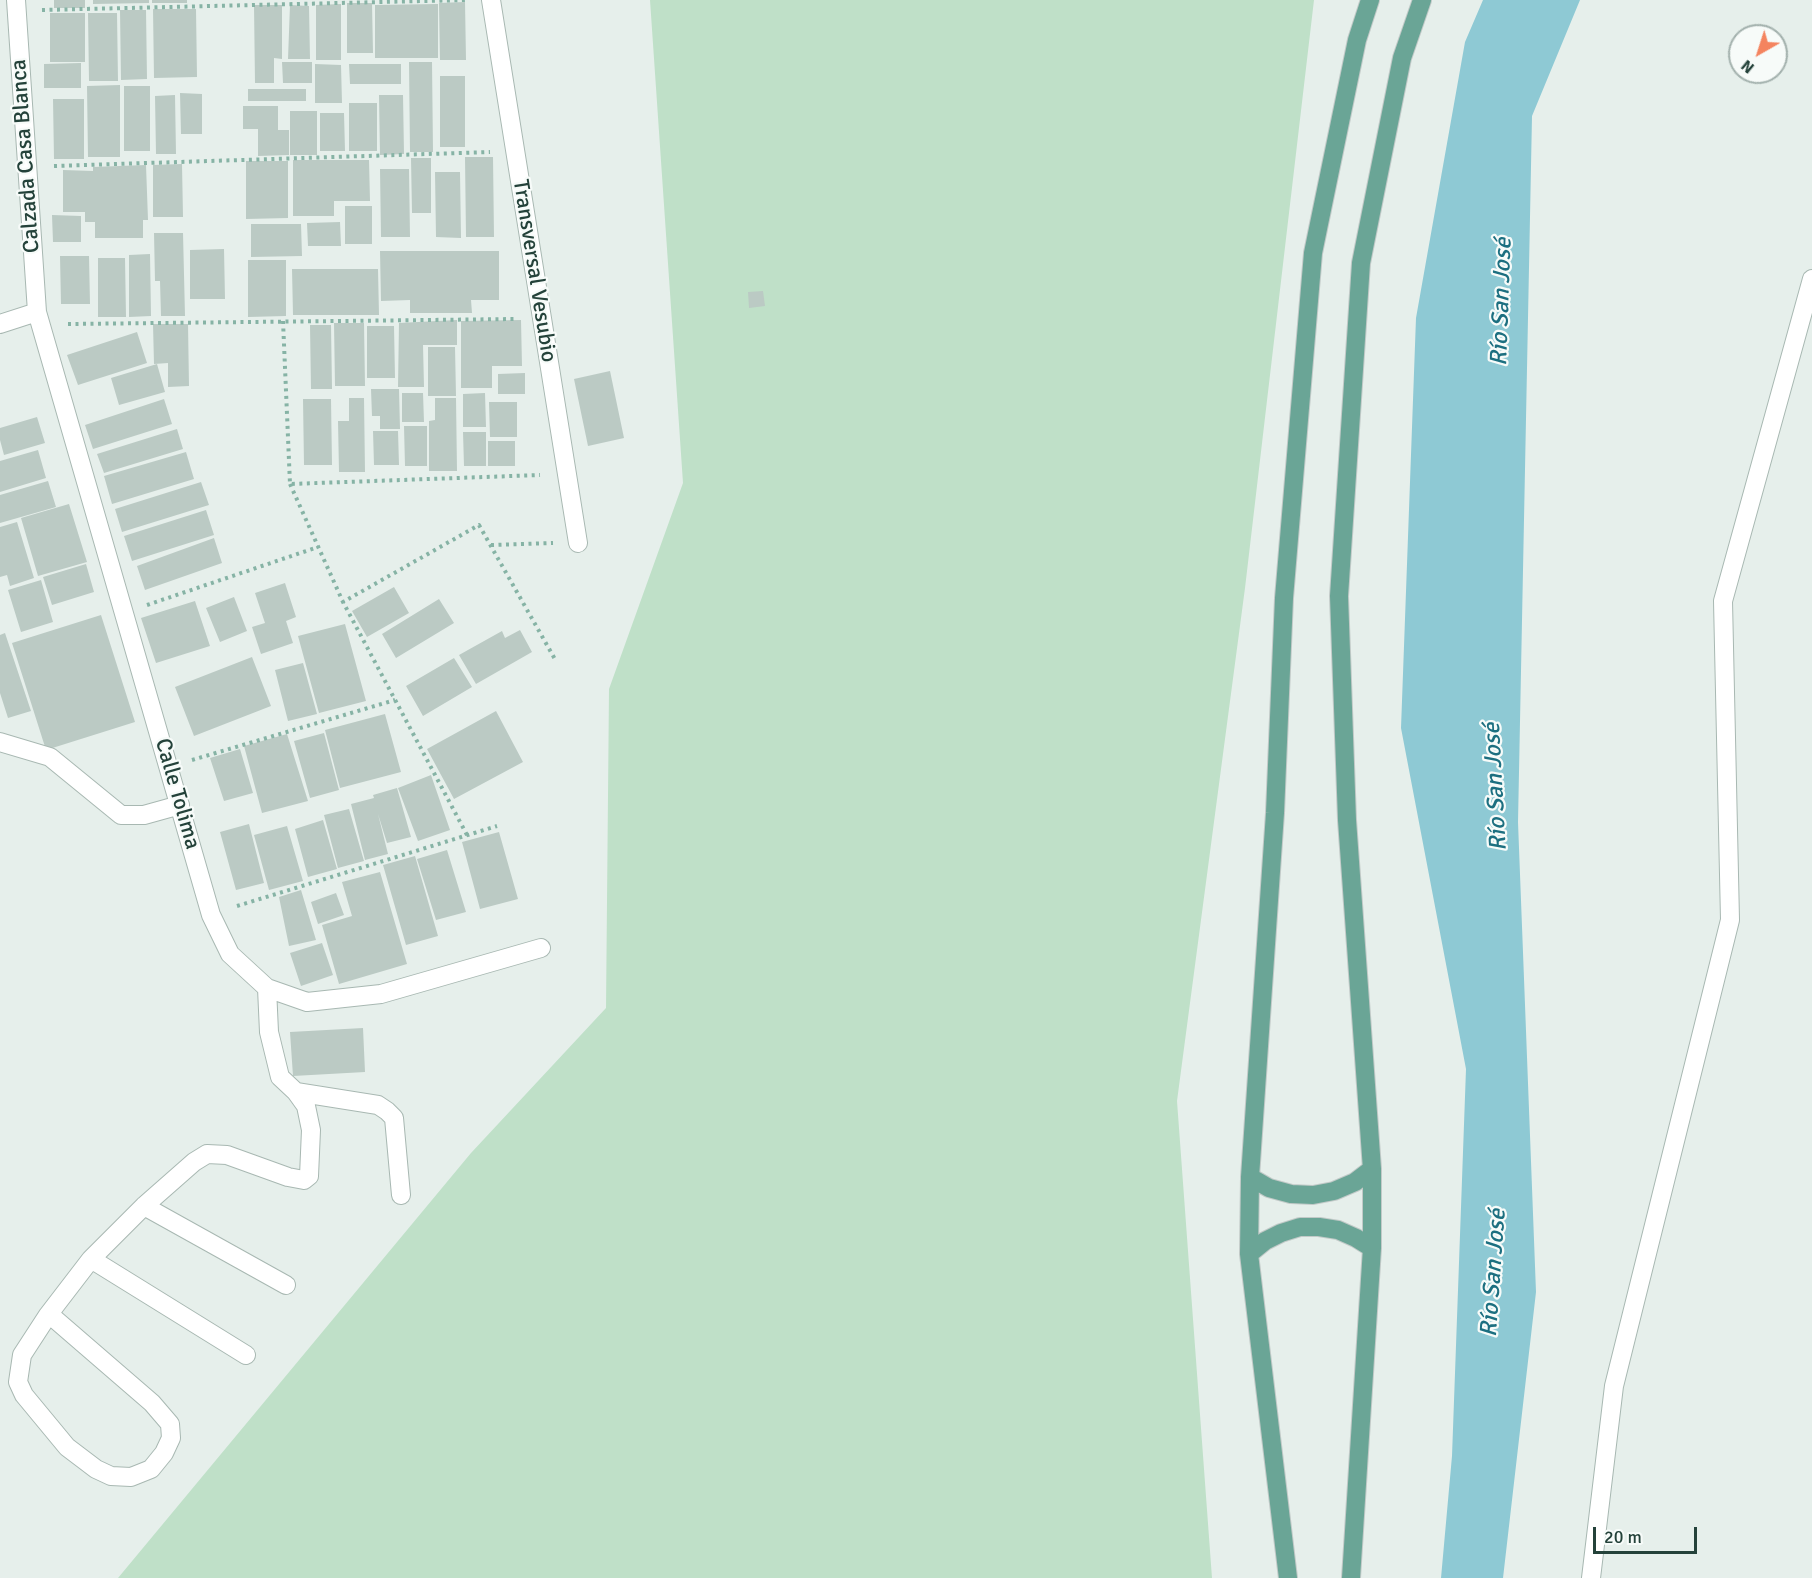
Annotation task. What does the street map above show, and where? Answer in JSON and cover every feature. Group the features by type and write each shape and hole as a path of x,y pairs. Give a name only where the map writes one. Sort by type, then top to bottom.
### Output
{"main road":[{"path":"1288,1578 1249,1254 1250,1177 1275,813 1284,598 1313,253 1357,39 1370,0"},
{"path":"1351,1578 1372,1248 1372,1168 1347,820 1339,596 1361,262 1402,58 1422,0"},
{"path":"1250,1177 1269,1188 1291,1194 1313,1195 1334,1191 1355,1182 1372,1168"},
{"path":"1249,1254 1265,1241 1300,1227 1338,1230 1372,1248"}],"street":[{"name":"Transversal Vesubio","path":"491,0 578,543"},
{"name":"Calzada Casa Blanca","path":"16,5 39,318"},
{"path":"1591,1578 1614,1386 1730,920 1723,601 1812,279"},
{"path":"0,324 39,318"},
{"name":"Calle Tolima","path":"39,318 211,915 230,954 267,988 307,1002 381,994 541,948"},
{"path":"0,742 50,757 121,814 144,815 180,805"},
{"path":"49,1314 153,1402 170,1424 171,1438 164,1453 151,1469 131,1477 111,1476 96,1469 67,1447 24,1395 18,1382 22,1355 49,1314 91,1259 176,1176 207,1154 227,1155 288,1178 304,1180 309,1176 311,1130 306,1106 296,1092 280,1077 269,1032 267,988"},
{"path":"296,1092 378,1105 387,1111 394,1118 400,1195"},
{"path":"144,1206 286,1285"},
{"path":"91,1259 246,1355"}],"path":[{"path":"16,5 467,0"},
{"path":"27,167 515,151"},
{"path":"39,318 283,321 542,319"},
{"path":"283,321 290,484 343,602 467,835"},
{"path":"290,484 567,474"},
{"path":"343,602 479,525 556,661"},
{"path":"491,545 578,543"},
{"path":"124,613 318,547"},
{"path":"169,767 395,700"},
{"path":"211,915 497,826"}],"green space":[{"path":"650,0 1314,0 1245,588 1177,1101 1212,1578 118,1578 471,1153 606,1008 609,689 683,483"}],"water":[{"name":"Río San José","path":"1483,0 1580,0 1532,116 1518,822 1536,1292 1503,1578 1441,1578 1452,1456 1466,1069 1401,728 1416,318 1465,42"}],"building":[{"path":"54,0 85,0 85,8 54,8"},
{"path":"93,0 149,0 149,3 93,4"},
{"path":"152,0 187,0 187,3 152,3"},
{"path":"465,2 466,60 440,60 439,3"},
{"path":"347,3 372,3 373,53 347,53"},
{"path":"341,4 341,60 316,60 316,5"},
{"path":"438,4 438,58 375,58 375,5"},
{"path":"254,5 282,5 282,59 274,58 274,83 255,83"},
{"path":"290,5 309,6 310,59 288,59"},
{"path":"153,9 196,9 197,77 154,78"},
{"path":"120,10 146,10 147,79 121,80"},
{"path":"50,13 85,13 85,62 50,62"},
{"path":"88,13 117,13 118,81 89,81"},
{"path":"282,62 312,62 312,83 283,83"},
{"path":"409,62 432,62 433,152 410,152"},
{"path":"81,63 81,88 44,88 44,64"},
{"path":"315,64 341,65 342,103 315,103"},
{"path":"349,64 401,64 401,84 350,84"},
{"path":"440,76 465,76 465,147 440,147"},
{"path":"120,85 120,157 88,157 87,86"},
{"path":"124,86 150,86 150,151 124,151"},
{"path":"248,89 306,89 306,101 248,101"},
{"path":"180,93 202,94 202,134 181,134"},
{"path":"175,95 176,154 156,154 155,96"},
{"path":"379,95 403,95 404,154 380,155"},
{"path":"53,99 84,99 84,159 54,159"},
{"path":"349,103 377,103 377,151 349,151"},
{"path":"243,106 278,106 278,130 289,130 289,155 258,156 258,129 243,129"},
{"path":"290,111 317,111 317,155 290,155"},
{"path":"320,113 344,113 345,151 320,151"},
{"path":"465,157 493,157 494,237 466,237"},
{"path":"411,158 431,158 431,213 412,213"},
{"path":"293,160 369,160 370,201 334,201 334,216 293,216"},
{"path":"246,161 288,161 288,218 246,219"},
{"path":"182,164 183,217 153,217 153,165"},
{"path":"146,165 148,220 143,220 143,238 95,238 95,222 85,222 85,212 63,212 63,170 93,171 93,167"},
{"path":"380,169 409,169 410,237 381,237"},
{"path":"435,172 460,172 461,238 436,237"},
{"path":"345,206 372,206 372,244 345,244"},
{"path":"52,215 81,216 81,242 53,242"},
{"path":"340,222 341,246 308,246 307,223"},
{"path":"251,224 301,224 302,256 251,257"},
{"path":"154,233 183,233 185,316 161,316 160,281 155,281"},
{"path":"224,249 225,299 190,299 190,250"},
{"path":"380,251 499,251 499,300 471,300 472,313 410,313 410,300 381,301"},
{"path":"150,254 151,316 129,317 129,255"},
{"path":"60,256 89,256 90,304 61,304"},
{"path":"98,258 125,258 126,317 98,317"},
{"path":"248,260 286,260 286,316 248,317"},
{"path":"292,269 378,269 379,315 293,315"},
{"path":"763,291 765,306 749,308 748,292"},
{"path":"457,320 457,345 423,345 424,387 398,387 399,323"},
{"path":"521,320 522,366 492,366 492,388 461,388 461,321"},
{"path":"334,323 364,323 365,386 335,386"},
{"path":"153,324 188,324 189,386 168,387 168,363 154,364"},
{"path":"310,325 331,325 332,389 311,389"},
{"path":"367,326 394,326 395,378 367,378"},
{"path":"137,332 147,363 78,385 67,355"},
{"path":"428,347 455,347 456,396 428,396"},
{"path":"157,364 165,392 119,405 111,378"},
{"path":"610,371 624,438 588,446 574,379"},
{"path":"525,373 525,394 498,394 498,374"},
{"path":"371,389 399,389 400,429 380,429 380,416 372,416"},
{"path":"402,393 423,393 424,422 402,422"},
{"path":"485,393 486,427 463,427 463,394"},
{"path":"349,398 364,398 365,472 339,472 338,421 349,421"},
{"path":"435,398 456,398 457,471 429,471 429,421 435,420"},
{"path":"164,399 172,424 93,449 85,425"},
{"path":"303,399 331,399 332,465 304,465"},
{"path":"489,402 517,402 517,437 490,437"},
{"path":"37,417 45,443 4,455 0,428"},
{"path":"404,426 427,426 427,466 405,466"},
{"path":"177,429 183,449 104,473 97,454"},
{"path":"373,431 398,431 399,465 374,465"},
{"path":"463,432 486,432 486,466 464,466"},
{"path":"488,441 515,441 515,466 488,466"},
{"path":"38,450 46,478 0,492 0,461"},
{"path":"186,452 194,479 112,504 104,476"},
{"path":"48,481 56,507 0,523 0,495"},
{"path":"201,482 209,505 122,532 115,509"},
{"path":"69,504 87,562 38,576 21,518"},
{"path":"206,510 214,535 132,561 124,536"},
{"path":"17,522 34,578 10,586 7,575 0,577 0,527"},
{"path":"214,538 222,563 145,590 137,566"},
{"path":"86,564 94,592 52,605 43,577"},
{"path":"41,580 53,622 21,632 8,590"},
{"path":"285,583 296,617 286,621 293,643 261,654 252,627 265,623 255,593"},
{"path":"394,587 409,613 367,637 352,611"},
{"path":"234,597 247,631 220,642 206,608"},
{"path":"439,599 454,623 396,658 382,634"},
{"path":"195,601 210,646 156,663 141,618"},
{"path":"101,615 135,722 46,750 12,643"},
{"path":"345,624 366,701 319,713 298,636"},
{"path":"520,630 532,652 476,684 459,655 502,631 505,638"},
{"path":"5,633 31,711 8,718 0,693 0,635"},
{"path":"252,657 271,706 194,736 175,687"},
{"path":"454,658 472,687 423,716 406,686"},
{"path":"303,663 317,714 288,721 275,670"},
{"path":"496,711 523,762 454,799 427,749"},
{"path":"385,714 401,772 340,788 325,730"},
{"path":"324,733 339,790 310,798 294,741"},
{"path":"287,734 308,801 262,813 244,746"},
{"path":"240,749 253,793 224,801 210,758"},
{"path":"431,775 450,830 418,841 398,788"},
{"path":"397,788 411,837 387,843 378,814 388,854 365,860 351,804 374,798 373,795"},
{"path":"349,809 364,861 338,868 324,815"},
{"path":"323,820 337,869 308,877 295,829"},
{"path":"249,824 264,883 236,890 220,832"},
{"path":"287,826 303,881 269,890 254,835"},
{"path":"499,832 518,899 480,909 462,842"},
{"path":"447,850 466,912 436,920 417,859"},
{"path":"415,856 438,936 406,945 383,865"},
{"path":"380,872 407,964 339,984 322,925 352,916 342,882"},
{"path":"301,890 316,940 289,946 279,897"},
{"path":"336,893 344,915 318,924 311,902"},
{"path":"322,943 333,975 301,986 290,953"},
{"path":"363,1028 365,1072 293,1076 290,1032"}]}
